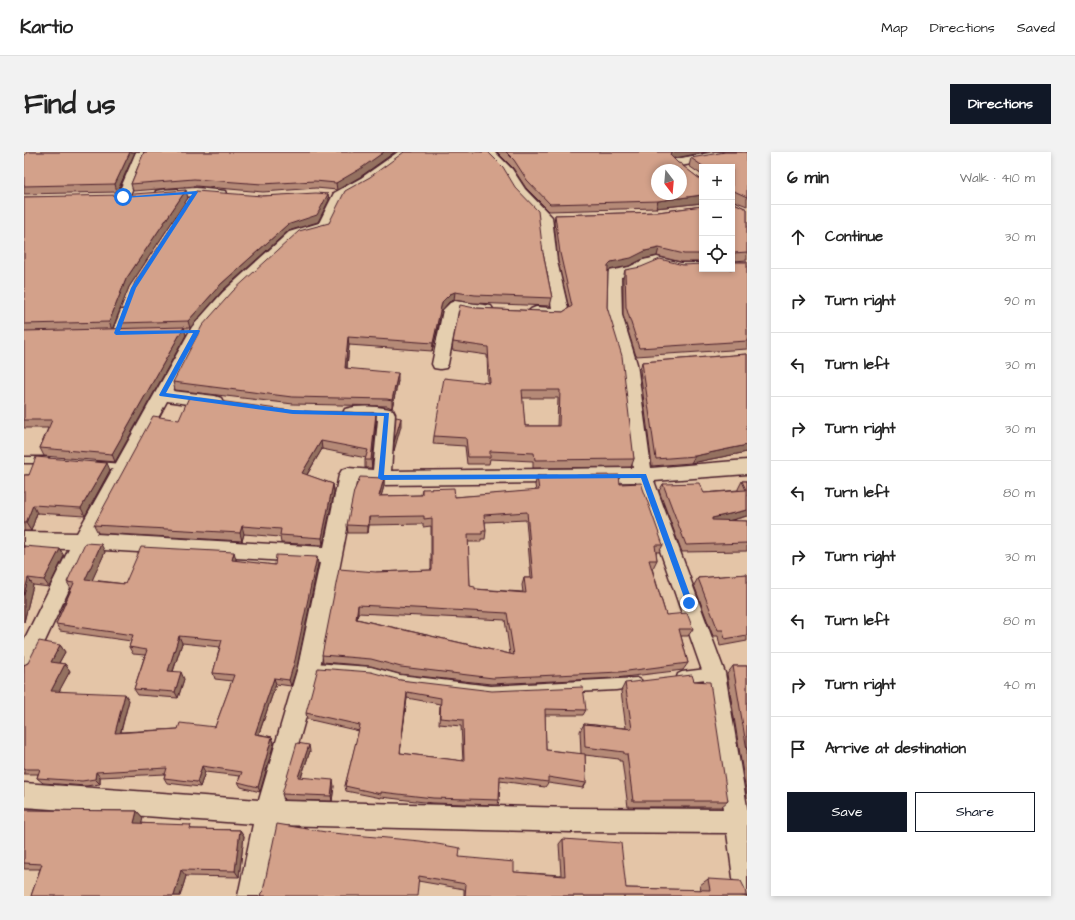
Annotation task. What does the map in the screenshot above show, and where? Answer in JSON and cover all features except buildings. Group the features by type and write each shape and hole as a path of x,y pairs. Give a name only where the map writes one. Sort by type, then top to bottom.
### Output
{"street":[{"path":"123,197 142,152"},
{"path":"24,662 82,541 162,395 193,331 228,295 294,236 324,226 331,195 365,181 406,152"},
{"path":"488,152 508,172 520,191 545,217 550,261 561,313 522,311"},
{"path":"676,164 675,163 735,152"},
{"path":"108,197 233,195"},
{"path":"545,217 561,217"},
{"path":"699,267 681,267 657,261 648,263 633,271 614,274 614,315 637,363 643,475 714,673 742,821 747,885"},
{"path":"440,364 451,310 455,306 498,310"},
{"path":"162,395 231,404"},
{"path":"332,413 387,414 381,478"},
{"path":"251,896 267,813 309,667 348,474 381,478 643,475 747,467"},
{"path":"24,540 82,541 332,556"},
{"path":"24,795 267,813 572,820 742,821"}],"lane":[{"path":"116,333 126,307"},
{"path":"24,460 55,461"},
{"path":"85,464 122,467"},
{"path":"309,667 371,672 400,680 492,691 616,685 646,682"},
{"path":"669,679 714,673"}],"route":[{"path":"123,197 196,192 133,288 116,333 197,331 162,395 293,412 387,414 381,478 643,475 689,603"}]}
